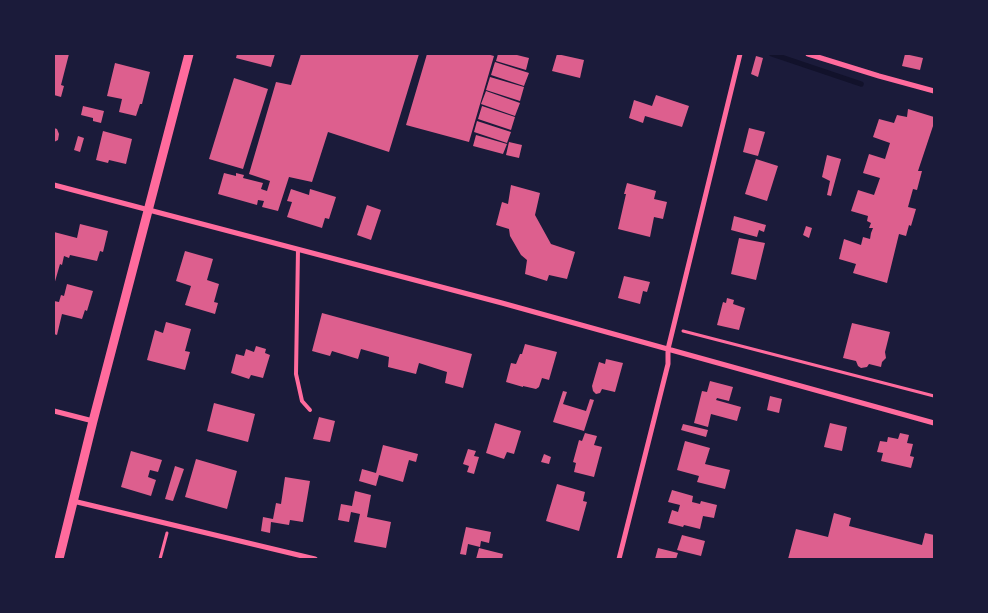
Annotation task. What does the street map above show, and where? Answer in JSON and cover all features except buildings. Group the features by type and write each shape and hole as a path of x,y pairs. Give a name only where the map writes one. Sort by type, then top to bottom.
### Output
{"street":[{"path":"58,559 189,54"},
{"path":"619,559 668,364 668,349 740,54"},
{"path":"808,54 934,91"},
{"path":"54,185 502,303 934,423"},
{"path":"54,410 93,421"},
{"path":"73,501 315,559"}],"lane":[{"path":"298,249 296,374 302,401 310,410"}],"path":[{"path":"673,329 934,396"},
{"path":"160,559 166,533"}],"waterway":[{"path":"772,54 861,84"}]}
